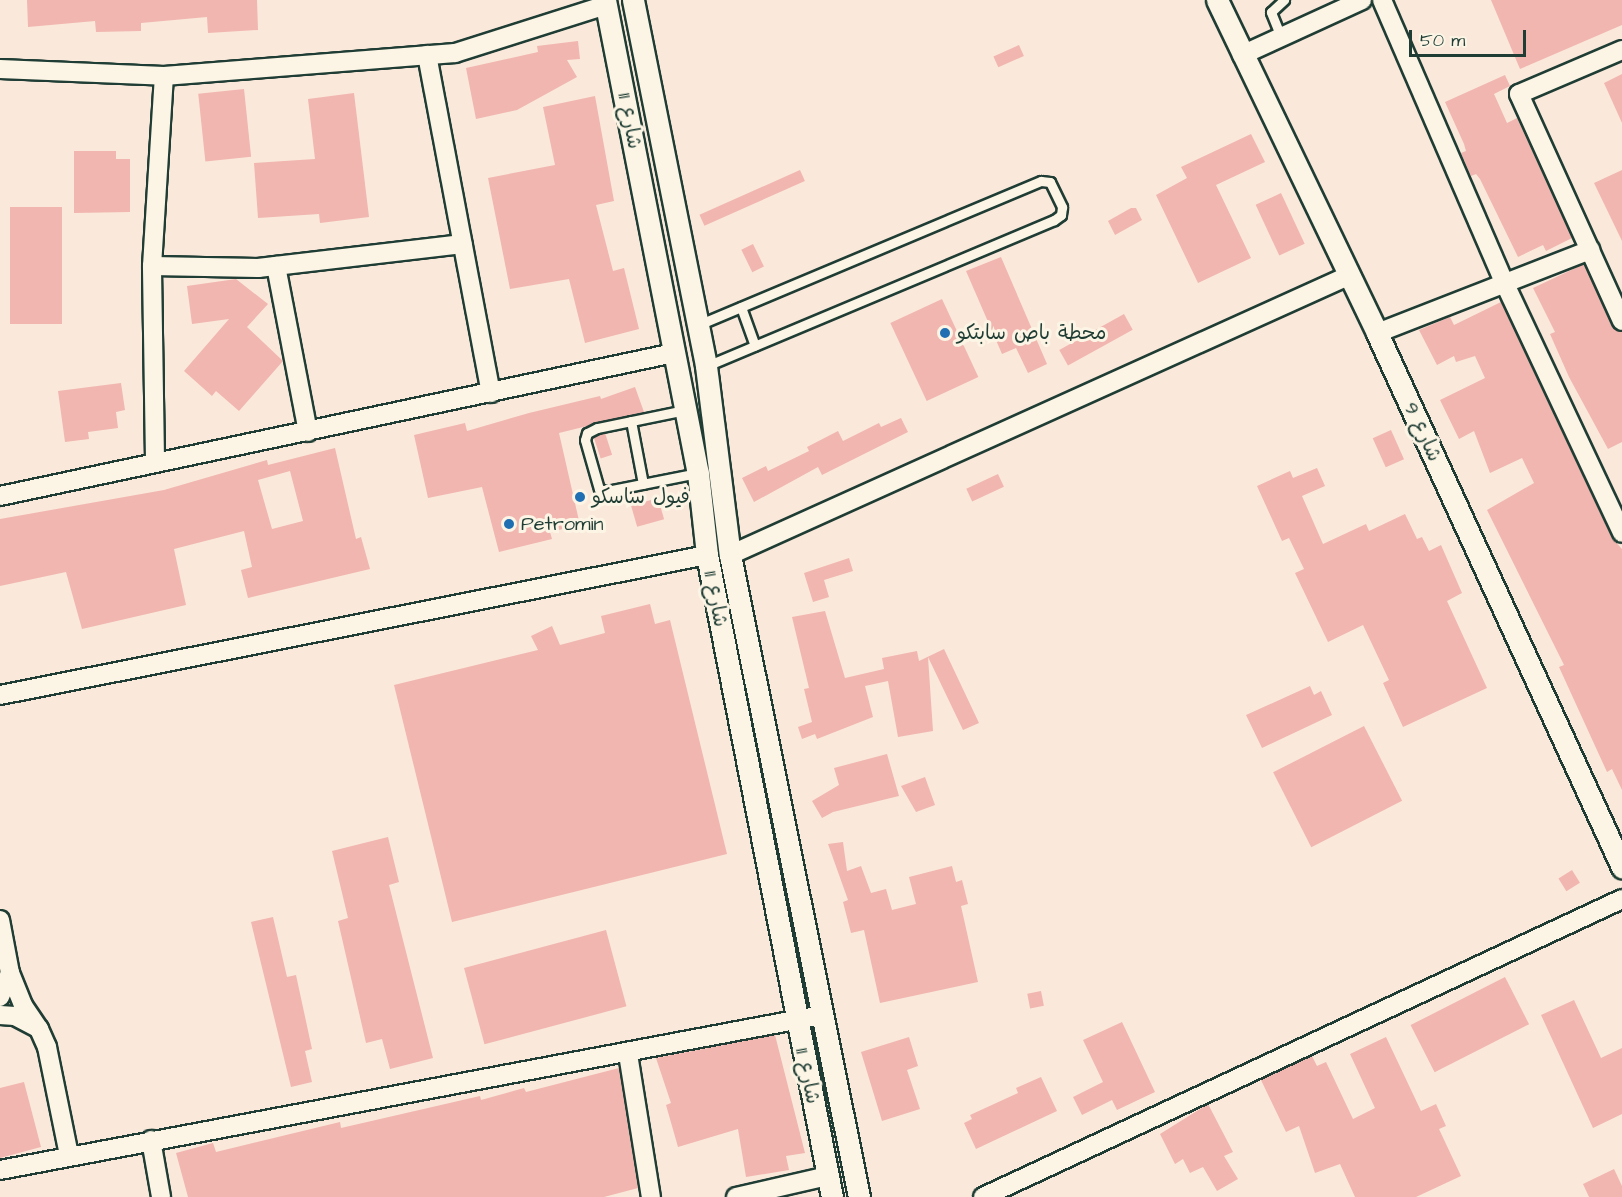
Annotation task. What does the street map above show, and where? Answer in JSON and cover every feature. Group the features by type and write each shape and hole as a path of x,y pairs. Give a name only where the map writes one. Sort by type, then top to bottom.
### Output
{"street":[{"name":"شارع 11","path":"633,0 706,366 730,555 859,1197"},
{"name":"شارع 9","path":"1217,0 1377,333 1622,867"},
{"path":"1242,55 1362,0"},
{"path":"1382,0 1505,284 1622,533"},
{"name":"شارع 11","path":"605,2 698,473 707,555 830,1187"},
{"path":"0,69 164,76 455,53 605,2"},
{"path":"1622,50 1520,94 1622,321"},
{"path":"427,55 491,393"},
{"path":"155,460 152,266 164,76"},
{"path":"152,266 276,266 463,244"},
{"path":"1377,333 1590,250"},
{"path":"276,266 308,432"},
{"path":"730,555 1348,276"},
{"path":"0,496 155,460 308,432 674,353"},
{"path":"0,695 707,555"},
{"path":"983,1197 1622,899"},
{"path":"0,920 10,973 23,1005 39,1029 47,1047 69,1155"},
{"path":"0,997 10,973"},
{"path":"0,1015 15,1016 39,1029"},
{"path":"0,1170 69,1155 628,1054 822,1015"},
{"path":"628,1054 651,1197"},
{"path":"151,1140 161,1197"},
{"path":"736,1197 830,1187"}],"lane":[{"path":"1281,37 1271,12 1284,0"},
{"path":"698,325 1041,181 1050,182 1062,207 1061,215 1054,220 706,366"},
{"path":"741,307 755,346"},
{"path":"685,410 597,428 587,433 585,440 599,489 643,484 698,473"},
{"path":"631,421 643,484"}],"building":[{"path":"27,0 257,0 258,30 208,33 207,17 141,23 141,31 96,32 95,21 28,27"},
{"path":"1491,0 1622,0 1622,25 1520,69"},
{"path":"578,41 580,59 567,60 577,77 517,110 476,119 466,68 538,52 537,46"},
{"path":"1019,45 1024,56 998,67 993,56"},
{"path":"1622,74 1622,123 1604,83"},
{"path":"1505,75 1510,86 1494,94 1507,123 1517,118 1572,238 1546,251 1543,245 1518,257 1480,179 1476,174 1471,176 1461,153 1466,151 1464,144 1445,102"},
{"path":"244,89 251,157 205,161 198,94"},
{"path":"354,93 369,217 320,223 319,214 258,218 254,163 315,159 308,99"},
{"path":"595,96 614,201 596,205 613,271 624,268 639,329 585,343 569,279 510,289 488,178 555,165 543,107"},
{"path":"1251,134 1265,162 1216,185 1251,258 1198,283 1156,195 1187,178 1181,167"},
{"path":"74,151 116,151 116,159 130,159 130,212 74,213"},
{"path":"800,170 805,181 704,226 700,215"},
{"path":"1622,170 1622,241 1594,183"},
{"path":"1281,193 1305,244 1279,256 1256,205"},
{"path":"10,207 62,207 62,324 10,324"},
{"path":"1131,208 1136,208 1142,220 1115,235 1108,221"},
{"path":"753,244 764,266 752,272 741,250"},
{"path":"1001,257 1047,364 1028,373 1016,348 1002,354 966,271"},
{"path":"1584,264 1612,326 1622,332 1622,442 1608,449 1569,377 1550,334 1555,332 1533,288"},
{"path":"236,279 268,304 247,327 283,361 239,411 216,391 212,396 184,371 229,319 192,324 187,286"},
{"path":"942,299 978,377 927,401 890,323"},
{"path":"1501,302 1612,538 1622,549 1622,790 1612,769 1607,772 1559,667 1564,665 1487,510 1534,483 1522,458 1490,473 1474,431 1459,439 1440,400 1485,378 1475,356 1456,362 1454,356 1437,365 1419,330 1450,317 1454,325"},
{"path":"1124,314 1133,330 1068,366 1059,350"},
{"path":"121,383 125,410 116,412 118,428 88,432 89,439 65,442 58,391"},
{"path":"635,387 644,412 559,433 580,525 550,532 552,539 499,552 482,487 428,498 414,435 465,423 467,431 600,396 601,399"},
{"path":"901,418 908,432 822,475 818,467 754,502 742,478 766,466 768,471 809,451 807,447 838,431 843,441 879,423 881,427"},
{"path":"1391,430 1404,459 1386,467 1373,438"},
{"path":"605,433 612,455 601,459 594,437"},
{"path":"335,448 356,539 361,537 370,569 248,598 241,570 252,567 244,531 174,549 186,605 82,629 66,572 0,586 0,519 164,490 267,460 268,465","holes":["290,471 303,521 272,529 258,480"]},
{"path":"1317,468 1325,486 1302,496 1323,544 1366,524 1369,531 1405,514 1417,539 1422,537 1429,551 1441,545 1462,593 1447,601 1487,688 1403,727 1383,683 1389,680 1363,625 1328,642 1295,573 1304,569 1289,538 1282,541 1257,486 1290,471 1293,478"},
{"path":"998,474 1004,487 972,501 966,489"},
{"path":"658,498 664,519 637,527 631,506"},
{"path":"849,558 853,571 824,580 829,597 813,602 804,573"},
{"path":"650,604 655,624 670,620 727,854 452,922 394,685 538,650 531,636 552,626 560,645 605,633 601,616"},
{"path":"825,611 845,678 884,669 882,658 917,651 919,661 944,649 979,723 963,730 928,657 933,731 898,737 888,681 865,686 873,717 817,739 815,734 802,739 798,727 812,722 804,689 809,688 792,617"},
{"path":"1310,686 1314,695 1321,691 1332,715 1262,748 1246,715"},
{"path":"1364,726 1402,801 1311,847 1273,772"},
{"path":"887,754 899,796 833,812 822,818 812,801 839,785 834,768"},
{"path":"925,777 935,805 916,812 901,786"},
{"path":"388,837 399,882 389,885 433,1058 390,1069 382,1039 366,1043 338,921 348,918 332,851"},
{"path":"843,842 847,871 861,866 871,893 886,889 892,910 916,904 909,877 952,866 956,882 962,880 968,904 961,906 978,982 880,1003 864,930 851,933 843,902 848,900 828,844"},
{"path":"1572,870 1580,883 1566,891 1558,878"},
{"path":"273,917 287,977 296,975 312,1049 305,1051 312,1082 291,1087 251,922"},
{"path":"606,930 626,1006 484,1044 464,968"},
{"path":"1505,977 1529,1024 1435,1072 1411,1025"},
{"path":"1041,991 1044,1006 1030,1008 1027,994"},
{"path":"1574,1000 1601,1058 1622,1048 1622,1114 1593,1128 1541,1015"},
{"path":"1122,1022 1155,1092 1117,1110 1112,1100 1082,1115 1073,1097 1103,1082 1083,1040"},
{"path":"775,1035 805,1153 786,1156 789,1170 746,1177 738,1129 678,1147 666,1105 671,1103 656,1058"},
{"path":"909,1037 918,1066 907,1070 920,1109 882,1121 861,1052"},
{"path":"1386,1037 1421,1111 1436,1104 1446,1126 1439,1129 1461,1176 1416,1197 1355,1197 1340,1164 1315,1173 1299,1126 1286,1132 1261,1080 1312,1056 1317,1066 1326,1062 1353,1119 1375,1108 1350,1054"},
{"path":"619,1068 638,1188 604,1197 188,1197 176,1153 213,1143 216,1152 340,1122 341,1128 480,1096 481,1100 524,1088 526,1092"},
{"path":"1041,1077 1057,1111 976,1149 964,1123 972,1119 970,1115 1018,1093 1016,1088"},
{"path":"24,1082 41,1147 0,1158 0,1088"},
{"path":"1208,1104 1233,1152 1224,1156 1238,1179 1217,1191 1203,1167 1190,1173 1183,1159 1175,1164 1160,1134"},
{"path":"1614,1169 1622,1186 1622,1197 1589,1197 1583,1184"}],"place":[{"name":"محطة باص سابتكو","path":"945,333"},
{"name":"فيول ساسكو","path":"580,497"},
{"name":"Petromin","path":"509,524"}]}
